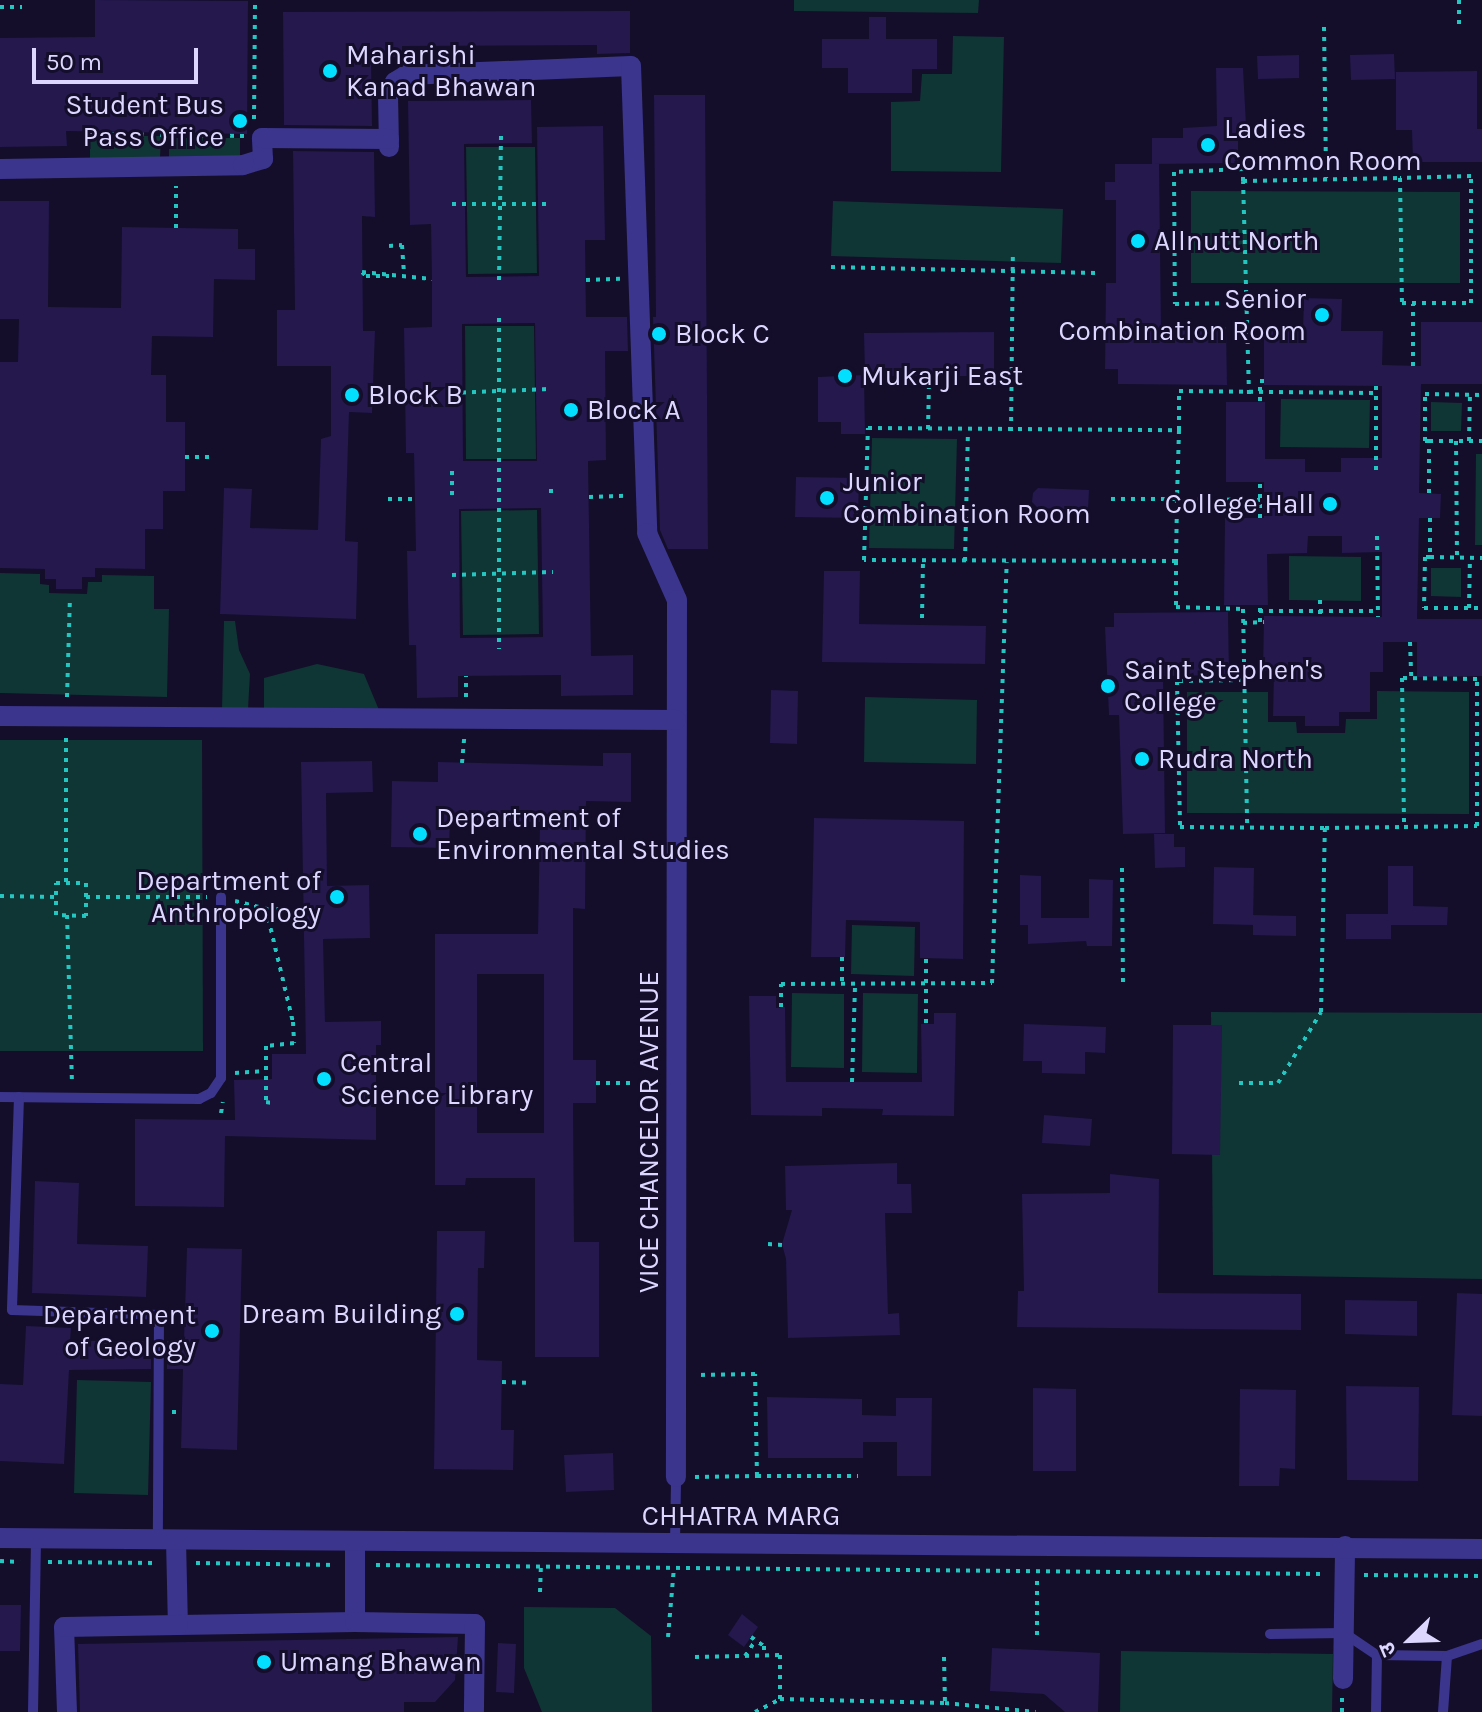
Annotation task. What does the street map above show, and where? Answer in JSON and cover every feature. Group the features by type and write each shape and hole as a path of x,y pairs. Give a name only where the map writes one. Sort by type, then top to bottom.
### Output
{"street":[{"name":"VICE CHANCELOR AVENUE","path":"254,162 263,159 262,138 389,143 388,94 395,82 406,75 631,66 645,495 649,541 677,600 676,1477"},
{"path":"0,169 243,165 254,162"},
{"path":"0,716 676,720"},
{"name":"CHHATRA MARG","path":"0,1538 1482,1549"},
{"path":"167,1540 176,1563 178,1625"},
{"path":"355,1542 355,1622"},
{"path":"1343,1679 1345,1546"},
{"path":"67,1712 64,1627 355,1622 475,1624 474,1712"}],"lane":[{"path":"0,1097 199,1099 211,1093 221,1078 221,897"},
{"path":"19,1097 12,1310 159,1315 167,1540"},
{"name":"VICE CHANCELOR AVENUE","path":"675,1544 676,1477"},
{"path":"33,1712 36,1538"},
{"path":"1270,1634 1344,1633 1377,1655 1447,1656 1482,1644"},
{"path":"1376,1712 1377,1655"},
{"path":"1443,1712 1447,1656"}],"path":[{"path":"1459,0 1459,27"},
{"path":"254,121 255,2"},
{"path":"0,7 22,7"},
{"path":"1324,27 1326,178"},
{"path":"499,280 501,132"},
{"path":"90,134 254,136 254,162"},
{"path":"176,166 176,228"},
{"path":"1247,303 1175,304 1174,172 1243,169 1247,303 1249,394"},
{"path":"1243,181 1471,176 1471,303 1402,303 1400,178"},
{"path":"452,204 547,204"},
{"path":"389,246 402,245 404,275"},
{"path":"1011,431 1013,254"},
{"path":"831,267 1096,273"},
{"path":"389,276 366,276 362,272 432,279"},
{"path":"586,280 638,279"},
{"path":"1413,304 1413,366"},
{"path":"499,318 499,649"},
{"path":"1260,401 1260,381 1264,381"},
{"path":"928,429 929,382"},
{"path":"452,393 549,389"},
{"path":"1247,827 1243,609 1176,607 1179,391 1260,395 1376,390 1376,472"},
{"path":"1482,395 1425,394 1425,441 1482,441"},
{"path":"1469,441 1470,394"},
{"path":"1176,561 864,560 868,428 1179,430"},
{"path":"965,561 968,430"},
{"path":"1429,441 1429,493"},
{"path":"1456,441 1457,557"},
{"path":"185,457 214,457"},
{"path":"452,471 452,498"},
{"path":"1260,482 1260,518"},
{"path":"551,489 551,498"},
{"path":"589,497 645,495"},
{"path":"388,499 415,499"},
{"path":"1111,499 1260,500"},
{"path":"1430,518 1430,557"},
{"path":"1243,623 1262,622 1260,608 1378,614 1377,536"},
{"path":"1482,558 1425,557 1424,608 1482,608"},
{"path":"1469,608 1470,558"},
{"path":"922,618 923,560"},
{"path":"781,1007 781,984 992,983 1007,562"},
{"path":"452,575 553,572"},
{"path":"66,884 70,598"},
{"path":"1320,600 1320,617"},
{"path":"1410,642 1411,678"},
{"path":"1243,680 1177,681 1180,827 1325,828 1404,827 1477,826 1477,679 1402,678 1404,827"},
{"path":"1239,1083 1278,1083 1321,1012 1325,828"},
{"path":"1122,868 1123,983"},
{"path":"56,883 66,884 86,883 86,916 56,915 56,883"},
{"path":"0,896 56,897"},
{"path":"86,897 221,897 266,909 304,909"},
{"path":"266,909 293,1022 294,1043 266,1046 266,1102 272,1103"},
{"path":"67,915 72,1098"},
{"path":"842,957 842,984"},
{"path":"926,959 926,1024"},
{"path":"852,1082 855,984"},
{"path":"596,1083 630,1083"},
{"path":"768,1244 782,1245"},
{"path":"676,1375 755,1374 757,1476"},
{"path":"502,1382 526,1383"},
{"path":"676,1477 858,1476"},
{"path":"540,1592 541,1544"},
{"path":"668,1637 675,1544"},
{"path":"0,1561 1482,1576"},
{"path":"1037,1581 1037,1639"},
{"path":"745,1656 754,1639 764,1646 764,1656"},
{"path":"695,1657 780,1655 780,1699"},
{"path":"944,1657 945,1703"},
{"path":"755,1712 780,1699 945,1703 1036,1712"}],"green space":[{"path":"794,0 979,0 978,13 794,11"},
{"path":"953,36 1004,37 1001,172 891,171 891,102 920,101 922,74 952,74"},
{"path":"90,136 161,136 160,158 90,158"},
{"path":"169,138 240,138 240,161 169,160"},
{"path":"466,147 535,147 537,273 468,274"},
{"path":"1191,191 1460,192 1460,283 1191,283"},
{"path":"833,201 1063,209 1061,263 831,256"},
{"path":"465,326 534,326 536,459 466,459"},
{"path":"1281,399 1370,400 1369,448 1280,447"},
{"path":"1431,402 1462,403 1461,431 1431,431"},
{"path":"872,438 957,439 954,549 869,548"},
{"path":"1476,454 1482,454 1482,545 1475,545"},
{"path":"537,510 539,634 463,635 461,511"},
{"path":"1289,556 1361,557 1361,601 1289,600"},
{"path":"1431,568 1461,568 1461,597 1431,596"},
{"path":"0,573 40,574 40,584 49,585 49,593 87,594 88,582 102,582 102,575 154,576 154,609 169,609 167,697 0,693"},
{"path":"224,621 235,621 239,650 250,674 248,709 222,709"},
{"path":"317,664 364,674 379,710 264,711 264,678"},
{"path":"1377,691 1469,692 1469,814 1187,813 1187,692 1268,692 1268,722 1296,722 1297,733 1345,733 1346,719 1377,719"},
{"path":"865,697 977,700 976,764 864,762"},
{"path":"0,740 202,740 203,1051 0,1051"},
{"path":"852,925 915,927 914,976 851,974"},
{"path":"792,993 844,994 844,1068 791,1067"},
{"path":"863,993 918,994 917,1073 862,1072"},
{"path":"1211,1012 1482,1013 1482,1279 1213,1275"},
{"path":"77,1380 151,1382 148,1495 74,1493"},
{"path":"524,1607 615,1608 651,1636 652,1712 542,1712 524,1668"},
{"path":"1121,1651 1333,1654 1332,1712 1120,1712"}],"building":[{"path":"95,0 248,1 247,134 66,131 67,146 0,147 0,38 95,37"},
{"name":"Maharishi Kanad Bhawan","path":"630,11 630,53 597,54 597,45 402,46 402,57 371,57 372,126 284,125 283,12"},
{"path":"869,17 886,17 886,39 937,39 937,69 912,69 912,93 848,93 848,68 822,68 822,39 869,39"},
{"path":"1394,54 1395,79 1351,80 1350,55"},
{"path":"1299,55 1299,78 1258,79 1257,56"},
{"path":"1216,68 1243,68 1246,125 1238,126 1238,163 1152,164 1152,138 1183,138 1183,128 1217,126"},
{"path":"1477,71 1477,129 1482,129 1482,162 1413,162 1412,130 1396,130 1396,72"},
{"name":"Block C","path":"654,95 705,95 708,549 668,549 660,530 653,317 656,317"},
{"name":"Block A","path":"531,100 532,143 464,144 466,277 539,276 537,127 603,126 605,240 585,240 586,317 627,317 628,351 605,351 606,460 588,461 591,656 633,655 633,695 561,696 561,675 458,676 458,697 417,698 416,645 409,645 407,551 416,551 414,453 406,453 404,328 432,327 432,279 431,224 410,225 408,101","holes":["535,323 537,461 463,461 462,324","541,508 543,637 460,638 459,509"]},
{"name":"Block B","path":"293,151 374,152 375,217 362,216 363,331 375,331 372,413 349,412 345,541 358,542 356,619 220,614 224,488 252,489 250,528 318,530 321,439 331,436 331,366 277,366 277,310 295,310"},
{"name":"Allnutt North","path":"1115,164 1159,164 1161,328 1226,327 1227,385 1118,384 1118,369 1105,369 1106,283 1116,283 1116,200 1105,200 1105,182 1115,182"},
{"path":"0,201 49,201 48,307 121,308 122,227 238,229 238,249 255,249 255,280 214,279 213,337 152,336 151,375 166,375 166,422 185,422 185,491 163,491 163,529 145,529 145,569 95,568 95,577 82,577 82,589 56,589 56,579 45,579 45,569 0,568 0,362 18,362 19,319 0,319"},
{"path":"1304,298 1342,299 1341,331 1383,331 1382,365 1421,366 1421,322 1482,322 1482,384 1421,384 1419,493 1441,494 1440,518 1419,518 1417,619 1482,619 1482,676 1417,677 1417,642 1383,642 1383,672 1370,672 1370,712 1339,712 1339,726 1305,726 1305,716 1273,716 1274,671 1263,671 1264,616 1382,617 1382,552 1342,553 1342,536 1308,536 1307,553 1267,554 1268,605 1224,605 1225,518 1264,518 1264,482 1226,482 1226,402 1265,402 1265,459 1305,459 1305,472 1341,472 1341,458 1382,458 1382,386 1264,385 1264,330 1303,330"},
{"name":"Mukarji East","path":"994,332 994,376 865,376 864,333"},
{"path":"864,375 865,434 841,434 841,422 818,422 818,377"},
{"path":"796,477 859,478 858,518 795,517"},
{"path":"1038,488 1089,490 1088,510 1038,508 1032,502 1033,493"},
{"path":"824,571 860,571 859,624 986,626 985,664 822,662"},
{"name":"Rudra North","path":"1228,612 1229,675 1163,676 1165,833 1123,834 1119,715 1109,715 1105,627 1114,627 1114,613"},
{"path":"771,690 798,691 797,744 770,743"},
{"path":"603,753 631,753 631,802 586,801 585,909 573,908 573,1060 596,1060 596,1103 573,1103 574,1242 599,1242 599,1357 535,1357 535,1178 466,1178 465,1185 435,1185 435,934 538,934 540,822 450,820 449,848 391,847 392,781 438,782 438,762 603,766","holes":["477,974 544,974 544,1133 477,1133"]},
{"path":"372,761 373,792 326,793 327,886 369,885 370,938 323,939 325,1022 381,1021 381,1045 376,1045 376,1140 225,1136 224,1207 135,1206 135,1119 235,1120 234,1080 272,1079 272,1054 306,1054 301,762"},
{"path":"814,818 964,821 963,959 920,958 920,922 846,920 845,957 811,957"},
{"path":"1154,834 1174,834 1174,847 1185,847 1185,867 1155,868"},
{"path":"1388,866 1413,866 1413,906 1448,907 1447,925 1391,925 1391,939 1346,939 1346,914 1388,914"},
{"path":"1214,867 1254,868 1253,925 1213,924"},
{"path":"1020,875 1041,876 1041,918 1089,918 1089,879 1113,880 1112,946 1087,946 1086,941 1028,944 1028,925 1020,925"},
{"path":"1253,915 1296,916 1296,936 1253,935"},
{"path":"749,996 776,996 776,1008 785,1007 786,1082 922,1082 921,1024 934,1024 934,1013 956,1013 954,1116 882,1115 883,1109 822,1108 822,1116 751,1115"},
{"path":"1024,1024 1106,1027 1105,1053 1085,1052 1085,1074 1042,1073 1042,1061 1023,1061"},
{"path":"1173,1025 1222,1025 1220,1155 1172,1154"},
{"path":"1044,1115 1092,1119 1090,1146 1042,1143"},
{"path":"897,1163 897,1184 911,1184 912,1213 885,1213 888,1314 899,1313 900,1335 788,1338 786,1259 782,1244 792,1210 786,1210 785,1166"},
{"path":"1110,1174 1159,1179 1158,1293 1301,1294 1301,1330 1017,1327 1018,1291 1024,1291 1022,1194 1110,1193"},
{"path":"35,1181 79,1183 77,1244 148,1246 146,1297 32,1293"},
{"name":"Dream Building","path":"437,1231 485,1231 484,1268 478,1268 477,1360 502,1361 501,1430 514,1430 513,1470 434,1469"},
{"name":"Department of Geology","path":"187,1248 242,1249 237,1450 181,1448 183,1369 167,1369 167,1341 184,1341"},
{"path":"1457,1293 1482,1294 1482,1416 1452,1415"},
{"path":"1345,1300 1417,1301 1417,1336 1345,1334"},
{"path":"26,1326 71,1328 70,1341 151,1341 151,1369 69,1370 64,1464 0,1461 0,1384 23,1385"},
{"path":"1346,1386 1419,1387 1418,1481 1347,1480"},
{"path":"1033,1388 1076,1389 1076,1471 1033,1471"},
{"path":"1240,1389 1296,1390 1295,1469 1280,1468 1279,1486 1239,1486"},
{"path":"767,1397 862,1399 862,1415 896,1416 896,1398 932,1398 931,1476 897,1476 897,1442 863,1442 863,1458 768,1458"},
{"path":"613,1453 614,1490 566,1492 564,1455"},
{"path":"0,1605 21,1605 20,1651 0,1651"},
{"path":"742,1614 758,1627 744,1647 728,1635"},
{"name":"Umang Bhawan","path":"458,1637 455,1680 435,1702 404,1702 404,1712 80,1712 78,1644"},
{"path":"498,1643 516,1644 514,1693 496,1692"},
{"path":"992,1648 1100,1653 1098,1712 1065,1712 1044,1694 990,1691"}],"place":[{"name":"Maharishi Kanad Bhawan","path":"330,71"},
{"name":"Student Bus Pass Office","path":"240,121"},
{"name":"Ladies Common Room","path":"1208,145"},
{"name":"Allnutt North","path":"1138,241"},
{"name":"Senior Combination Room","path":"1322,315"},
{"name":"Block C","path":"659,334"},
{"name":"Mukarji East","path":"845,376"},
{"name":"Block B","path":"352,395"},
{"name":"Block A","path":"571,410"},
{"name":"Junior Combination Room","path":"827,498"},
{"name":"College Hall","path":"1330,504"},
{"name":"Saint Stephen's College","path":"1108,686"},
{"name":"Rudra North","path":"1142,759"},
{"name":"Department of Environmental Studies","path":"420,834"},
{"name":"Department of Anthropology","path":"337,897"},
{"name":"Central Science Library","path":"324,1079"},
{"name":"Dream Building","path":"457,1314"},
{"name":"Department of Geology","path":"212,1331"},
{"name":"Umang Bhawan","path":"264,1662"}]}
